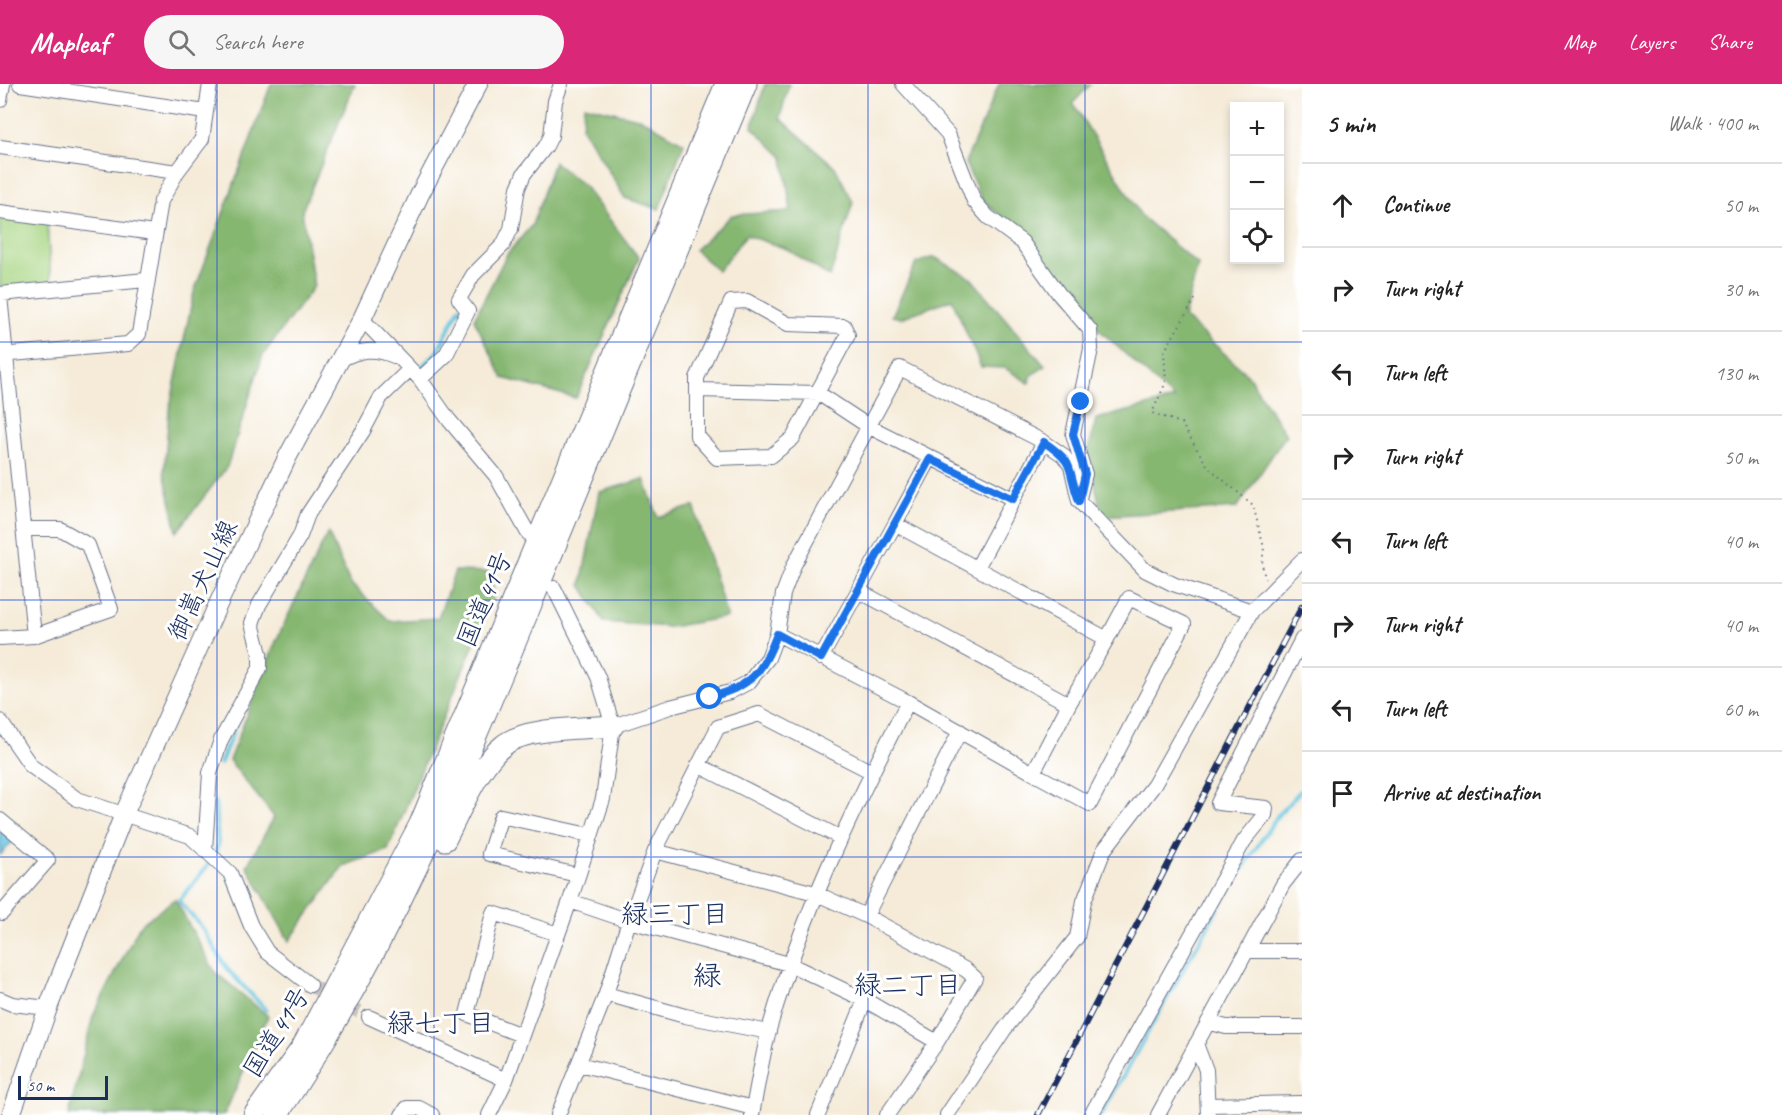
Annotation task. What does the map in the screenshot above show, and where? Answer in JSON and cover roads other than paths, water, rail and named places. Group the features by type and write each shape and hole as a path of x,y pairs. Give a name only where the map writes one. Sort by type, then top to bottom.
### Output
{"highway":[{"name":"国道41号","path":"255,1115 303,1046 420,824 726,84"},
{"name":"国道41号","path":"277,1115 312,1064 375,953 454,790 746,84"},
{"path":"375,953 411,901 495,753 505,744 523,736 613,726"}],"main road":[{"name":"御嵩犬山線","path":"11,1115 48,1008 124,814 288,456 362,319 420,194 478,84"}],"street":[{"path":"0,100 3,84"},
{"path":"20,84 205,112"},
{"path":"2,355 128,344 139,334 146,280 161,201 177,172 202,139 210,84"},
{"path":"205,850 210,773 221,740 260,668 260,654 252,623 258,605 300,536 308,514 363,431 381,397 446,355 468,311 459,299 473,275 503,245 512,229 518,188 524,174 551,136 555,100 561,84"},
{"path":"903,84 948,134 974,201 988,217 1022,242 1059,294 1090,330 1091,349 1073,434 1085,474 1079,501"},
{"path":"0,147 177,172"},
{"path":"0,212 154,233"},
{"path":"34,636 2,355 0,295 146,280"},
{"path":"747,301 788,324 844,326 848,335 793,438 771,456 717,458 697,436 697,390 697,378 731,302 747,301"},
{"path":"362,319 415,374 449,420 496,476 528,533"},
{"path":"340,360 356,352 371,350 381,350 399,358"},
{"path":"613,726 670,707 730,692 749,682 768,658 777,634 783,594 794,565 900,368 1044,442 1063,455 1071,466 1079,501 1145,570 1173,584 1252,610"},
{"path":"697,390 818,393 868,426 1013,499"},
{"path":"976,568 1044,442"},
{"path":"821,658 930,459"},
{"path":"895,524 1107,639"},
{"path":"0,638 34,636 111,609 88,545 60,529 23,529"},
{"path":"947,1115 1004,1030 1077,937 1084,901 1104,850 1154,785 1252,610 1270,595 1302,560"},
{"path":"496,1113 603,799 613,726 598,677 554,588"},
{"path":"859,591 1069,704"},
{"path":"777,634 908,702 1033,773 1090,804 1184,624 1129,598 1033,773"},
{"path":"1091,1115 1244,841 1265,815 1266,808 1218,803 1302,639"},
{"path":"579,1064 752,1112 769,1032 789,964 815,893 839,837 908,702"},
{"path":"558,1115 606,994 628,921 655,851 718,727 759,714 872,772"},
{"path":"0,721 31,766 77,799 190,836 230,873 251,926 267,952 310,985"},
{"path":"866,916 960,731"},
{"path":"698,765 839,837"},
{"path":"577,875 489,854 501,816 589,835"},
{"path":"0,820 48,860 2,913 0,911"},
{"path":"655,851 815,893 866,916 975,978 937,1042 887,1115"},
{"path":"1158,1115 1247,951 1295,876 1302,860"},
{"path":"570,901 628,921 789,964 865,1000 937,1042"},
{"path":"521,1035 467,1014 493,913 558,934"},
{"path":"1247,951 1302,951"},
{"path":"606,994 685,1016 769,1032"},
{"path":"0,999 12,1004 48,1008"},
{"path":"818,1115 865,1000"},
{"path":"369,1017 506,1080"},
{"path":"1209,1022 1226,1028 1302,1027"},
{"path":"1196,1044 1206,1070 1208,1110 1302,1103"},
{"path":"402,1115 407,1108 419,1108 432,1115"}],"water":[{"path":"0,830 13,841 0,855"}],"waterway":[{"path":"416,372 437,352 460,307"},
{"path":"220,764 235,727"},
{"path":"1101,1115 1229,889 1278,815 1302,789"},
{"path":"215,801 218,845 215,853"},
{"path":"212,860 179,901 201,926 228,970 266,1010"}],"tunnel":[{"path":"310,985 369,1017"}],"railway":[{"path":"1038,1115 1302,606"}],"district":[{"name":"緑三丁目","path":"675,914"},
{"name":"緑","path":"707,975"},
{"name":"緑二丁目","path":"908,985"},
{"name":"緑七丁目","path":"441,1023"}]}
